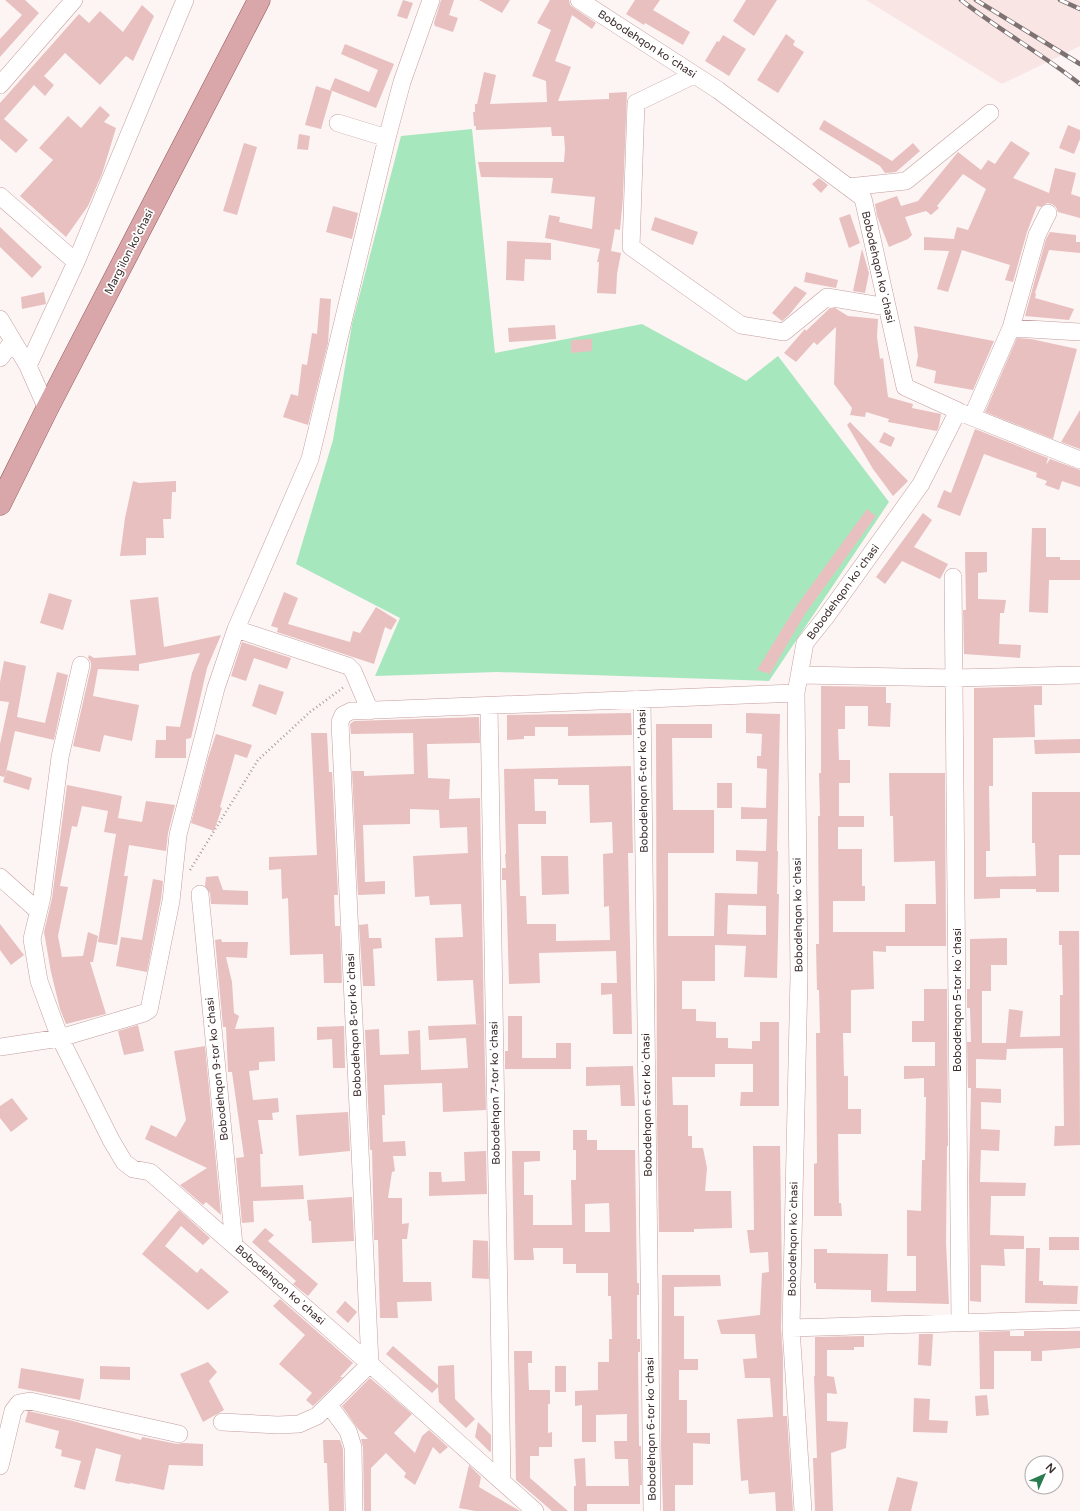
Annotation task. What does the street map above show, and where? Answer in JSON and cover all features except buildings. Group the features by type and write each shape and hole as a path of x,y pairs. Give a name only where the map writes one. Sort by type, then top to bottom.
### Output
{"main road":[{"name":"Marg'ilon ko'chasi","path":"0,504 47,409 259,0"}],"street":[{"path":"0,85 74,0"},
{"path":"28,366 76,262 185,0"},
{"path":"0,1047 60,1038 149,1010 171,902 178,835 216,688 236,629 310,459 387,138 402,82 431,0"},
{"name":"Bobodehqon koʼchasi","path":"579,0 718,90 863,198 905,387 965,414 921,484 825,618 805,643 796,693 799,976 791,1328 803,1511"},
{"path":"694,75 636,103 632,247 741,326 784,332 827,296 887,307"},
{"path":"848,187 906,182 990,113"},
{"path":"338,124 387,138"},
{"path":"0,196 76,262"},
{"path":"1048,213 1037,235 1011,328 965,414 1080,460"},
{"path":"0,319 28,366 47,409"},
{"path":"1011,328 1080,332"},
{"path":"0,358 13,341"},
{"name":"Bobodehqon 5-tor koʼchasi","path":"953,577 960,1323"},
{"path":"236,629 348,666 353,671 370,711"},
{"name":"Bobodehqon koʼchasi","path":"81,666 60,758 42,897 32,939 39,981 60,1038 111,1140 124,1162 133,1169 150,1172 370,1364 535,1511"},
{"path":"800,675 954,678 1080,676"},
{"name":"Bobodehqon 8-tor koʼchasi","path":"370,1364 340,722 343,715 351,712 370,711 796,693"},
{"name":"Bobodehqon 6-tor koʼchasi","path":"642,699 652,1511"},
{"name":"Bobodehqon 7-tor koʼchasi","path":"489,706 502,1481"},
{"path":"0,877 38,911"},
{"name":"Bobodehqon 9-tor koʼchasi","path":"200,894 234,1245"},
{"path":"791,1328 1080,1319"},
{"path":"222,1422 278,1425 299,1424 318,1416 370,1364"},
{"path":"0,1466 13,1411 20,1403 30,1401 179,1434"},
{"path":"329,1405 348,1431 353,1447 354,1511"}],"path":[{"path":"188,875 258,760 310,712 356,678"}],"shaded area":[{"path":"866,0 1079,0 1080,46 1002,84"}],"green space":[{"path":"472,129 495,353 642,324 746,381 778,356 889,502 769,681 497,672 375,676 400,618 296,564 333,440 352,324 401,136"}],"railway":[{"path":"961,0 990,22 1051,62 1080,84"},
{"path":"976,0 1080,64"},
{"path":"1060,0 1080,9"}]}
